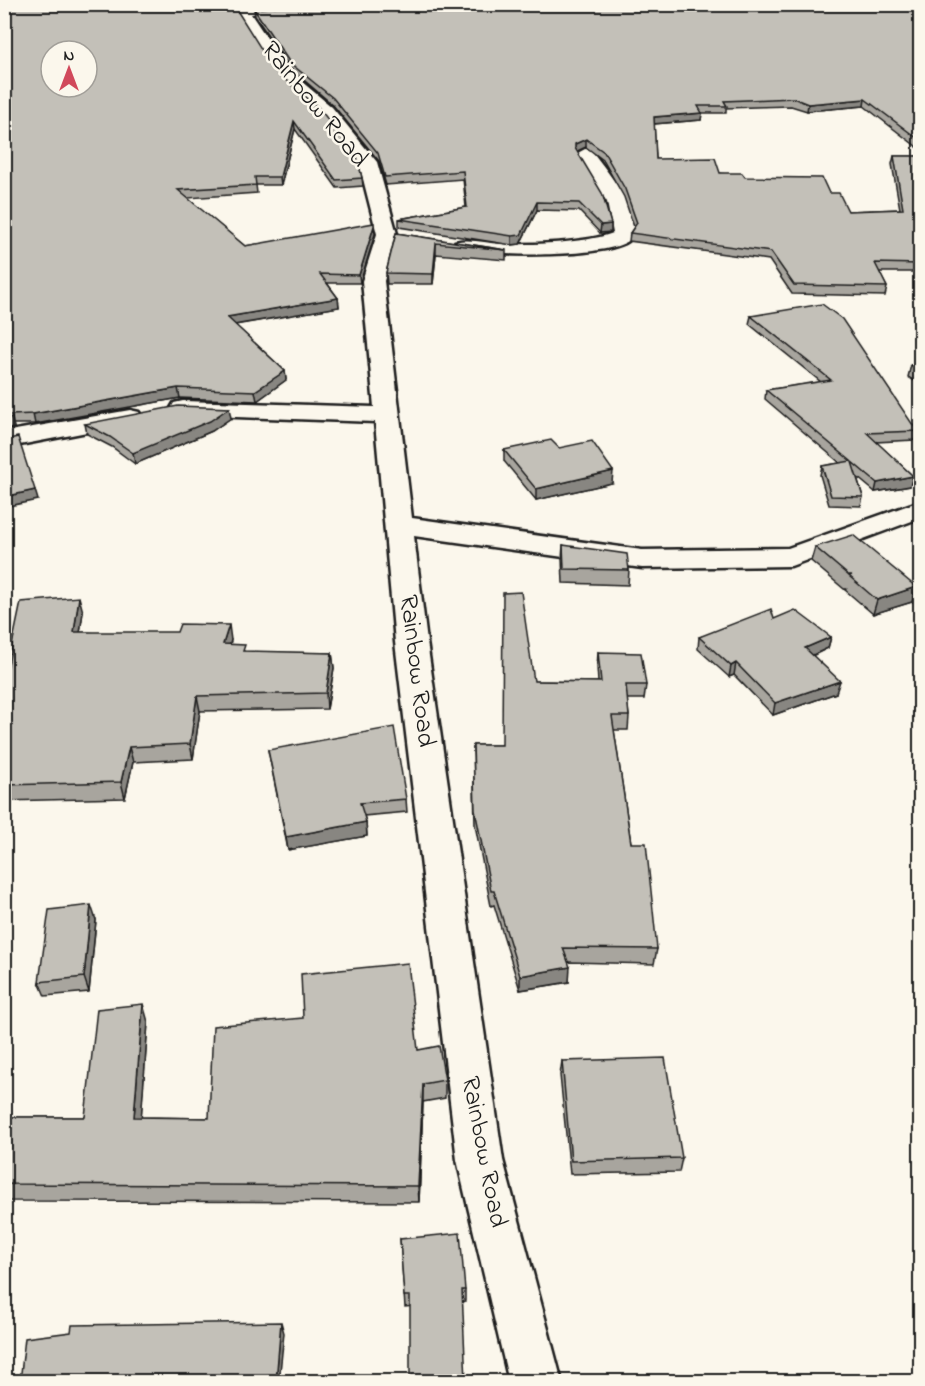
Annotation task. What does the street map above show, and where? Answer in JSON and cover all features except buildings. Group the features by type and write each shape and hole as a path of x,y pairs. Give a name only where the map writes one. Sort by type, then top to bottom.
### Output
{"street":[{"path":"239,8 302,4"},
{"name":"Rainbow Road","path":"239,8 284,74 326,110 368,162 396,236 373,282 411,642 480,1160 536,1382"},
{"path":"447,244 490,251 536,252 613,240 623,236 621,214 609,186 585,154"},
{"path":"4,440 180,407 387,415"},
{"path":"399,525 642,559 791,557 921,509"}]}
